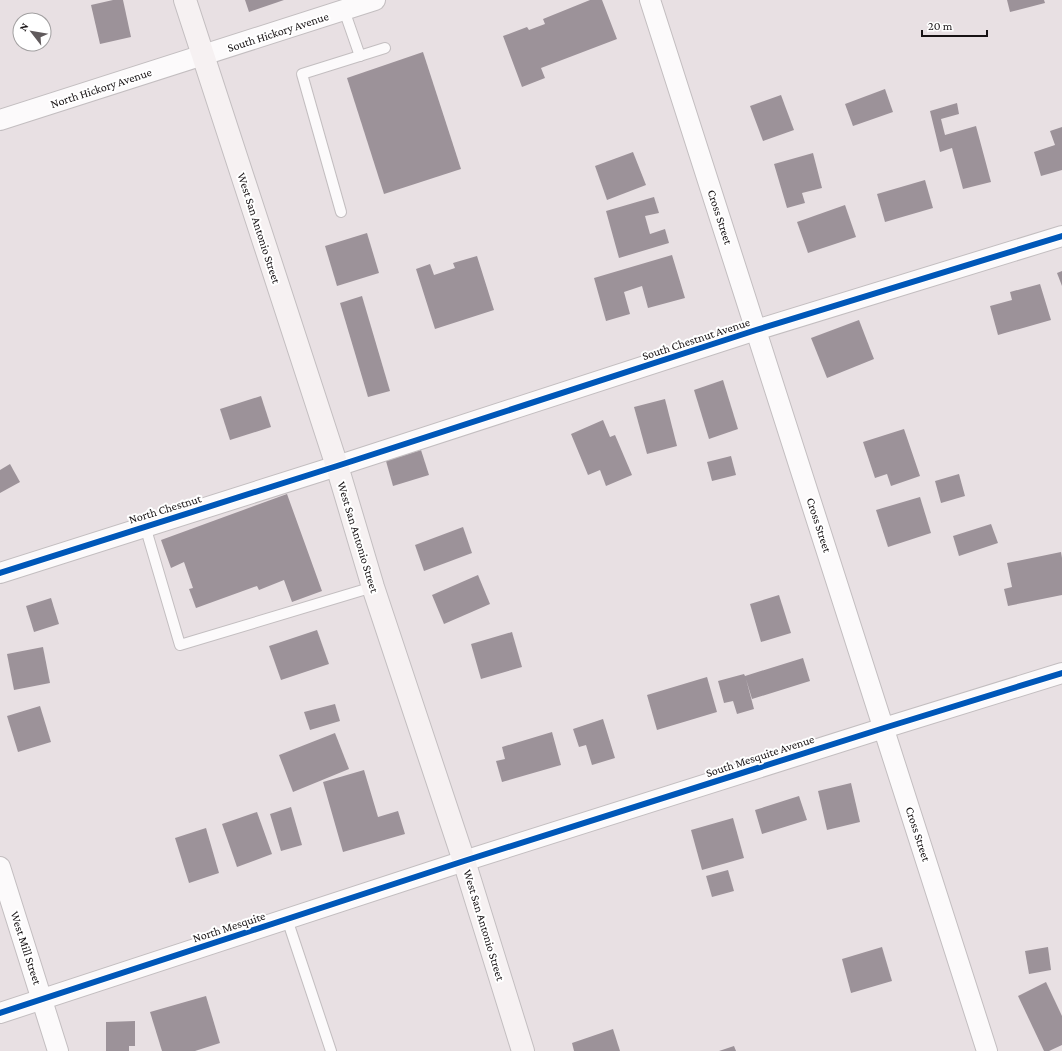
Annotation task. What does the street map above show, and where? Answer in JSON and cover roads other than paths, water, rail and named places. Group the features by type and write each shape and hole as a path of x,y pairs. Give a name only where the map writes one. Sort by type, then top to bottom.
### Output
{"main road":[{"name":"West San Antonio Street","path":"186,0 337,466 373,588 464,861 523,1051"}],"street":[{"name":"South Hickory Avenue","path":"203,56 375,0"},
{"name":"Cross Street","path":"650,0 987,1051"},
{"name":"North Hickory Avenue","path":"0,120 203,56"},
{"name":"South Chestnut Avenue","path":"337,466 756,330 1062,236"},
{"name":"North Chestnut","path":"0,572 337,466"},
{"name":"South Mesquite Avenue","path":"464,861 1062,673"},
{"name":"North Mesquite","path":"0,1013 464,861"},
{"name":"West Mill Street","path":"0,867 58,1051"}],"lane":[{"path":"344,10 360,56"},
{"path":"341,212 302,74 385,48"},
{"path":"145,526 180,645 373,588"},
{"path":"287,919 331,1051"}]}
